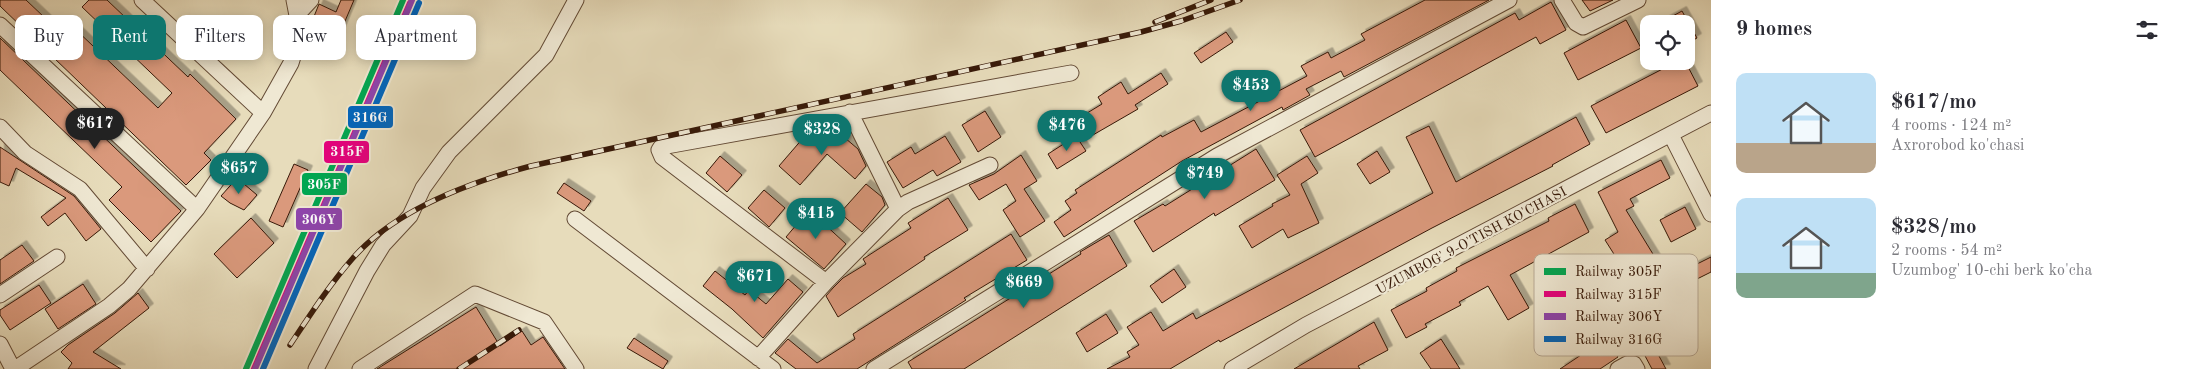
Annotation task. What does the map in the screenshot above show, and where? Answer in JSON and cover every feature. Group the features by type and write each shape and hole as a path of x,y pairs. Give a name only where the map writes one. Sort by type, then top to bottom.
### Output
{"street":[{"path":"142,0 263,113"},
{"path":"0,344 14,369 109,306 147,269 197,209 263,113 291,63 298,36 296,7 311,0"},
{"path":"316,369 367,271 383,245 410,216 423,188 449,152 546,55 576,0"},
{"path":"874,369 1217,156 1509,0"},
{"path":"1562,0 1576,23 1583,27 1638,0"},
{"path":"0,25 197,209"},
{"path":"826,282 662,157 659,150 666,145 1071,73"},
{"path":"850,112 898,209"},
{"name":"UZUMBOG' 9-O'TISH KO'CHASI","path":"1232,369 1306,326 1711,113"},
{"path":"0,127 25,153 80,189 147,269"},
{"path":"1671,135 1711,214"},
{"path":"758,358 826,282 898,209 908,202 990,165"},
{"path":"575,219 774,369"},
{"path":"0,295 57,257"},
{"path":"360,369 475,294 544,322 576,369"},
{"path":"1618,369 1627,364 1634,364 1637,369"}],"building":[{"path":"0,0 26,0 42,15 15,15 15,20 0,6"},
{"path":"89,0 107,0 123,15 93,15 93,18 82,7"},
{"path":"341,0 354,0 346,19 346,15 315,15 319,4 336,12"},
{"path":"1425,0 1489,0 1344,77 1341,71 1306,89 1310,95 1283,110 1282,107 1182,161 1064,237 1054,222 1071,210 1065,201 1077,193 1075,190 1161,135 1162,137 1194,120 1201,132 1307,76 1301,66 1328,52 1331,58 1365,40 1361,34"},
{"path":"1582,0 1613,0 1590,11"},
{"path":"1551,2 1566,30 1540,44 1536,37 1315,157 1300,130 1515,13 1519,20"},
{"path":"1682,11 1684,15 1675,15"},
{"path":"1626,20 1640,46 1640,49 1578,80 1564,53"},
{"path":"1226,32 1233,42 1201,63 1194,53"},
{"path":"83,36 93,46 93,60 108,60 158,108 172,93 137,60 166,60 166,56 188,77 190,74 236,119 204,153 211,160 186,185 56,60 83,60"},
{"path":"0,38 15,52 15,60 23,60 181,211 151,242 109,200 122,187 0,70"},
{"path":"1661,70 1690,70 1698,86 1606,133 1591,106"},
{"path":"1161,73 1168,84 1135,105 1138,109 1086,139 1074,121 1102,104 1098,97 1121,82 1128,94"},
{"path":"985,111 1001,137 978,152 962,125"},
{"path":"1576,117 1590,144 1553,166 1432,228 1220,342 1219,340 1170,369 1107,369 1130,357 1127,352 1139,345 1127,327 1151,312 1163,331 1193,313 1196,319 1433,193 1406,137 1429,126 1456,182"},
{"path":"821,128 840,144 845,138 858,149 866,166 855,179 827,154 800,185 779,166 810,130"},
{"path":"945,136 961,162 937,176 933,170 903,188 887,162 911,147 915,154"},
{"path":"1076,136 1086,151 1057,169 1048,154"},
{"path":"0,147 74,196 101,229 86,241 65,213 48,226 41,217 66,198 16,168 9,186 0,182"},
{"path":"1256,149 1275,180 1215,216 1214,213 1153,252 1134,221 1163,204 1165,206"},
{"path":"1377,151 1390,172 1370,184 1357,164"},
{"path":"1021,155 1037,181 1024,189 1045,221 1020,237 1003,210 1016,201 1006,184 979,200 969,185 994,174"},
{"path":"720,156 742,175 727,192 706,173"},
{"path":"1307,156 1318,173 1301,184 1319,223 1288,238 1283,229 1252,248 1239,226 1273,206 1272,204 1290,195 1277,175"},
{"path":"1661,160 1670,178 1630,199 1634,206 1626,210 1653,254 1614,254 1605,240 1618,232 1598,192"},
{"path":"294,164 308,170 283,227 269,221"},
{"path":"237,178 257,195 244,210 221,196"},
{"path":"564,183 591,201 584,211 557,193"},
{"path":"866,184 882,197 885,205 862,232 840,213"},
{"path":"764,190 785,208 769,227 748,208"},
{"path":"948,198 968,230 924,257 925,259 838,317 826,296 833,288 843,278 866,264 863,259 911,228 908,223"},
{"path":"1575,204 1589,232 1549,254 1534,254 1534,262 1510,275 1529,308 1508,320 1488,286 1459,302 1461,305 1425,324 1427,327 1406,338 1391,310 1427,291 1426,288 1457,271 1456,268 1549,221 1548,218"},
{"path":"1685,207 1696,229 1671,242 1660,220"},
{"path":"809,210 846,244 824,269 786,237"},
{"path":"251,218 274,243 237,278 214,254"},
{"path":"1011,234 1027,260 964,298 966,300 857,369 796,369 775,353 788,339 817,363 855,339 853,334"},
{"path":"1109,235 1127,266 964,369 912,369 908,362"},
{"path":"22,245 34,261 0,284 0,260"},
{"path":"1711,257 1711,272 1698,278 1698,264"},
{"path":"1174,269 1186,287 1162,303 1150,286"},
{"path":"715,271 745,295 749,290 766,304 788,279 803,292 763,338 732,309 703,286"},
{"path":"83,284 96,304 58,329 45,309"},
{"path":"39,285 51,303 10,330 0,315 0,310"},
{"path":"138,293 149,308 93,352 121,369 68,369 72,363 61,352 68,345 115,313"},
{"path":"476,307 500,346 522,331 531,345 543,337 565,369 377,369"},
{"path":"1106,314 1118,333 1087,352 1076,333"},
{"path":"1374,322 1388,350 1358,366 1360,369 1294,369"},
{"path":"634,338 668,361 663,369 627,348"},
{"path":"1441,339 1460,369 1431,369 1420,353"},
{"path":"1580,356 1618,357 1600,369 1560,369"},
{"path":"1645,356 1659,356 1666,369 1652,369"}],"railway":[{"path":"1155,22 1211,0"},
{"path":"290,345 336,278 371,241 391,225 412,212 460,189 484,180 531,166 1141,32 1181,21 1240,0"},
{"path":"459,369 519,330"}],"rail line":[{"name":"305F","path":"246,369 403,0"},
{"name":"306Y","path":"255,369 412,0"},
{"name":"315F","path":"254,369 410,3"},
{"name":"316G","path":"263,369 419,3"}]}
